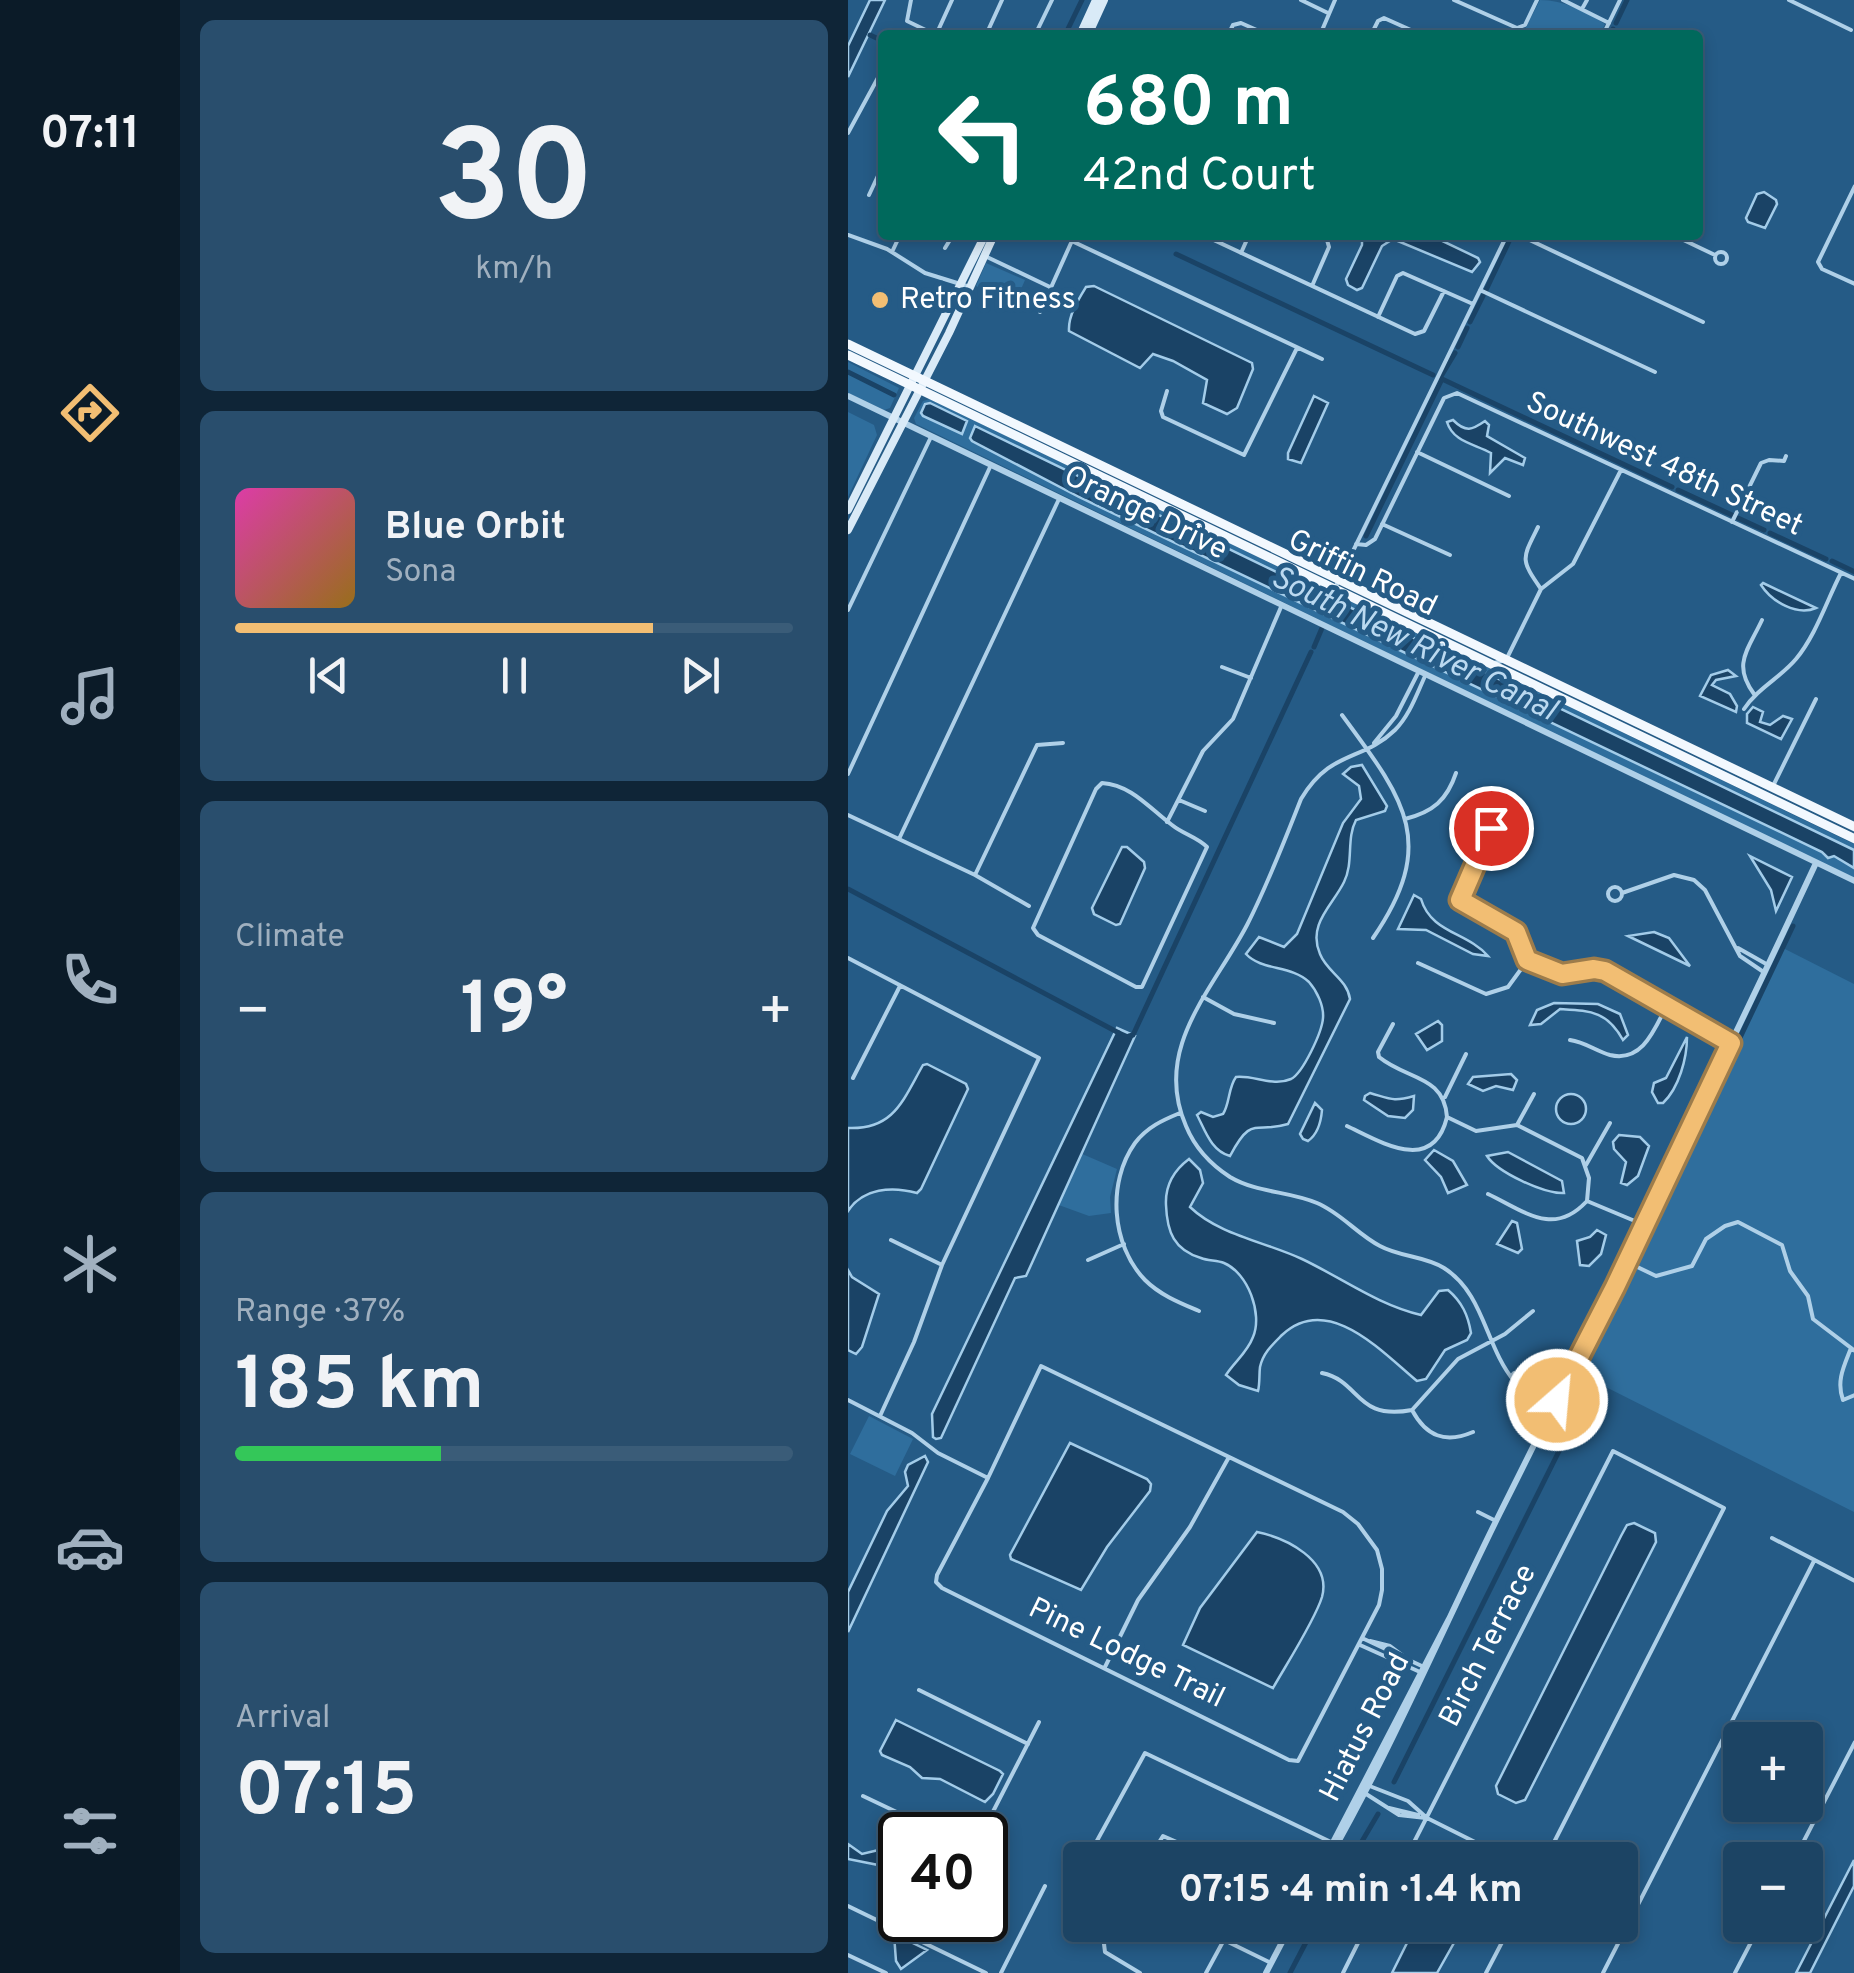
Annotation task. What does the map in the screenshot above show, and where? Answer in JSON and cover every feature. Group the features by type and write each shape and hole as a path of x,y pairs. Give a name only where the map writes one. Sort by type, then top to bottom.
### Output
{"main road":[{"path":"1082,30 1096,0"},
{"path":"1090,30 1104,0"},
{"path":"848,530 966,286 984,240"},
{"path":"980,254 990,240"},
{"name":"Griffin Road","path":"848,344 1090,471 1506,660 1854,827"},
{"name":"Griffin Road","path":"848,355 1112,471 1490,663 1854,839"},
{"path":"848,510 899,421"},
{"path":"1090,471 1112,471"},
{"path":"1126,488 1142,486"},
{"path":"1831,828 1841,820"},
{"path":"1843,834 1854,827"}],"street":[{"path":"911,0 906,19 927,30"},
{"path":"938,30 952,0"},
{"path":"988,30 1002,0"},
{"path":"1037,30 1052,0"},
{"path":"1301,0 1330,14"},
{"path":"1322,30 1335,0"},
{"path":"1454,0 1515,28 1522,28 1537,0"},
{"path":"1562,0 1609,22"},
{"path":"1582,9 1586,0"},
{"path":"1605,30 1620,0"},
{"path":"1788,0 1851,30"},
{"path":"1374,30 1384,18 1411,30"},
{"path":"1230,30 1238,23 1256,30"},
{"path":"848,133 878,77"},
{"path":"869,195 878,176"},
{"path":"1854,186 1818,265 1854,284"},
{"path":"848,235 892,252 925,272 966,286"},
{"path":"892,252 898,240"},
{"path":"945,248 950,240"},
{"path":"1068,240 1322,359"},
{"path":"1214,240 1414,334 1421,334 1444,290"},
{"path":"1241,253 1247,240"},
{"path":"1312,286 1329,244 1323,240"},
{"path":"1337,584 1505,240"},
{"path":"1530,240 1703,322"},
{"path":"1684,240 1716,255"},
{"path":"1040,312 1072,242"},
{"path":"980,254 1050,287"},
{"path":"1378,317 1396,278 1403,273 1473,304"},
{"path":"1480,290 1655,372"},
{"path":"1167,391 1161,415 1245,457 1297,347"},
{"name":"Southwest 48th Street","path":"1417,452 1444,398 1453,394 1854,579"},
{"name":"Orange Drive","path":"848,396 1854,881"},
{"path":"848,610 931,436"},
{"path":"1356,544 1372,542 1417,452 1509,496"},
{"path":"1732,522 1761,463 1784,462 1786,456"},
{"path":"848,774 992,465"},
{"path":"1490,663 1506,660 1541,589 1573,564 1620,470"},
{"path":"900,839 1060,498"},
{"path":"1382,524 1450,555"},
{"path":"1538,526 1523,564 1541,589"},
{"path":"1744,710 1754,694 1802,650 1841,572"},
{"path":"1167,822 1203,751 1232,720 1282,604"},
{"path":"1754,694 1742,677 1742,662 1762,620"},
{"path":"1222,667 1251,678"},
{"path":"1422,673 1404,720 1393,732 1326,768 1312,782 1246,927 1202,997 1178,1048 1175,1081 1180,1113 1191,1138 1207,1159 1231,1177 1256,1188 1320,1204 1380,1246 1441,1266 1475,1300 1499,1359 1556,1402"},
{"path":"1772,788 1816,699"},
{"path":"1342,715 1368,747 1398,798 1409,843 1406,876 1396,904 1373,938"},
{"path":"975,875 1038,745 1063,743"},
{"path":"1405,819 1437,807 1450,792 1456,772"},
{"path":"1102,783 1144,800 1167,822 1207,847 1142,987 1034,932 1034,924 1102,783"},
{"path":"1179,800 1205,811"},
{"path":"848,815 975,875 1030,906"},
{"path":"1491,828 1460,900 1516,932 1527,960 1562,974 1605,971 1731,1043"},
{"name":"Hiatus Road","path":"1336,1842 1627,1262 1818,864"},
{"path":"1622,893 1674,875 1694,880 1705,890 1744,961 1766,969"},
{"path":"848,958 1039,1058 942,1265 914,1342 880,1416"},
{"path":"1418,964 1475,992 1496,992 1515,981 1527,960"},
{"path":"854,1078 900,986"},
{"path":"1202,997 1234,1014 1274,1022"},
{"path":"1570,1040 1612,1056 1631,1055 1648,1041 1668,1005"},
{"path":"1393,1024 1379,1057 1434,1086 1445,1097"},
{"path":"1347,1126 1391,1146 1414,1151 1432,1143 1448,1117 1445,1097 1466,1054"},
{"path":"1517,1126 1534,1094"},
{"path":"1180,1113 1156,1124 1136,1141 1122,1166 1116,1192 1124,1244 1131,1261 1146,1281 1168,1297 1199,1311"},
{"path":"1448,1117 1476,1131 1517,1126 1582,1158 1586,1165 1590,1188 1586,1201 1569,1217 1542,1220 1488,1194"},
{"path":"1586,1165 1610,1122"},
{"path":"1586,1201 1644,1225"},
{"path":"1627,1262 1656,1276 1692,1266 1706,1240 1738,1222 1782,1245 1790,1271 1808,1296 1813,1319 1852,1349 1840,1375 1840,1393 1843,1400 1854,1395"},
{"path":"890,1240 942,1265"},
{"path":"1088,1260 1124,1244"},
{"path":"1322,1372 1378,1410 1412,1410 1458,1359 1534,1311"},
{"path":"848,1400 912,1432 938,1453 988,1478 1042,1366 1343,1512 1370,1538 1382,1569 1379,1605 1361,1642"},
{"path":"1510,1371 1518,1386 1556,1402"},
{"path":"1412,1410 1431,1434 1458,1438 1473,1432"},
{"name":"Birch Terrace","path":"1413,1842 1613,1451 1724,1508 1554,1842"},
{"path":"1104,1667 1138,1600 1190,1527 1229,1456"},
{"name":"Pine Lodge Trail","path":"988,1478 937,1575 936,1582 942,1588 1289,1760 1298,1761 1361,1642"},
{"path":"1478,1512 1496,1521"},
{"path":"1772,1538 1854,1581"},
{"path":"1603,1973 1814,1560"},
{"path":"1361,1642 1406,1658 1423,1670"},
{"path":"1361,1642 1423,1670"},
{"path":"918,1690 1028,1744"},
{"path":"994,1812 1039,1722"},
{"path":"1803,1842 1854,1742"},
{"path":"1096,1842 1145,1752 1331,1842"},
{"path":"1364,1788 1410,1802 1424,1818"},
{"path":"1364,1788 1399,1815 1424,1818"},
{"path":"863,1796 897,1812"},
{"path":"1408,1810 1410,1802"},
{"path":"1389,1808 1408,1810 1474,1842"},
{"path":"1001,1973 1044,1886"},
{"path":"848,1906 986,1973"},
{"path":"1105,1942 1104,1952 1140,1973"},
{"path":"1206,1973 1223,1942"},
{"path":"1228,1942 1271,1963"},
{"path":"1266,1973 1282,1942"},
{"path":"1342,1973 1358,1942"},
{"path":"1486,1973 1503,1942"},
{"path":"1735,1973 1751,1942"},
{"path":"848,1955 886,1973"}],"shaded area":[{"path":"1540,0 1566,4 1605,24 1602,30 1525,30"},
{"path":"986,263 1025,280 1012,310 994,302 988,292 976,286"},
{"path":"848,362 899,388 890,408 884,410 848,393"},
{"path":"930,399 1854,844 1854,879 916,424 914,418 923,401"},
{"path":"848,412 874,425 877,435 848,497"},
{"path":"1783,948 1854,984 1854,1512 1582,1375"},
{"path":"1080,1153 1117,1169 1110,1197 1111,1213 1089,1216 1056,1204"},
{"path":"869,1416 913,1439 895,1476 850,1454"}],"water":[{"path":"870,0 885,0 848,77 848,46"},
{"path":"1764,192 1777,204 1765,228 1746,218 1757,194"},
{"path":"1362,240 1391,240 1382,246 1362,288 1357,290 1346,279"},
{"path":"1395,240 1440,240 1478,258 1480,262 1472,272"},
{"path":"1094,286 1252,363 1237,408 1227,414 1203,403 1207,380 1173,361 1153,354 1140,368 1069,331 1080,297 1086,287"},
{"path":"1314,396 1328,403 1301,463 1288,459 1288,453"},
{"path":"925,404 967,421 962,434 923,416"},
{"path":"1453,420 1469,429 1485,421 1489,425 1487,436 1525,458 1523,465 1505,458 1490,473 1491,453 1454,434 1447,422"},
{"path":"975,426 1330,598 1343,598 1347,606 1854,850 1854,868 1079,497 972,441"},
{"path":"1763,583 1816,608 1786,606 1766,591"},
{"path":"1728,670 1736,676 1716,680 1712,685 1730,694 1736,712 1700,696 1711,675"},
{"path":"1753,707 1763,712 1760,722 1770,725 1783,716 1792,719 1781,739 1747,723 1747,714"},
{"path":"1362,765 1387,806 1385,811 1356,820 1347,874 1317,933 1323,960 1345,986 1350,999 1288,1124 1249,1130 1230,1156 1213,1145 1197,1115 1223,1114 1236,1077 1277,1082 1291,1079 1311,1052 1323,1018 1319,999 1309,982 1246,954 1259,937 1284,947 1297,934 1343,823 1361,799 1359,786 1343,774"},
{"path":"1122,847 1144,862 1145,868 1120,924 1116,925 1094,914 1092,908"},
{"path":"1750,856 1792,877 1776,911 1771,890"},
{"path":"1414,895 1441,926 1488,956 1473,954 1426,930 1398,929"},
{"path":"1654,932 1669,938 1690,966 1628,936"},
{"path":"1554,1003 1598,1004 1620,1014 1628,1035 1623,1040 1604,1018 1581,1011 1560,1009 1541,1024 1530,1025 1537,1010"},
{"path":"1438,1021 1442,1025 1442,1041 1427,1050 1416,1034"},
{"path":"1117,1028 1135,1036 1026,1276 1015,1278 941,1438 936,1439 932,1414"},
{"path":"1687,1037 1678,1081 1669,1097 1658,1103 1652,1092 1654,1083 1666,1078"},
{"path":"927,1064 966,1084 968,1089 921,1189 917,1193 870,1193 848,1211 848,1128 876,1124 887,1118"},
{"path":"1511,1074 1517,1080 1513,1090 1496,1086 1483,1091 1468,1084 1473,1077"},
{"path":"1370,1093 1392,1099 1414,1096 1413,1110 1405,1118 1388,1116 1364,1100"},
{"path":"1571,1094 1585,1103 1586,1109 1577,1123 1571,1124 1557,1115 1556,1109 1565,1095"},
{"path":"1315,1103 1322,1110 1321,1119 1308,1141 1300,1134"},
{"path":"1619,1135 1640,1137 1649,1146 1638,1176 1627,1185 1621,1183 1626,1162 1614,1149 1613,1142"},
{"path":"1434,1150 1453,1161 1467,1185 1448,1193 1441,1177 1425,1160"},
{"path":"1508,1152 1562,1181 1564,1193 1522,1181 1500,1169 1487,1156"},
{"path":"1189,1159 1200,1170 1203,1183 1190,1207 1202,1217 1302,1259 1405,1311 1421,1315 1439,1291 1448,1290 1466,1315 1471,1333 1467,1340 1445,1350 1426,1379 1417,1381 1354,1331 1318,1320 1300,1323 1266,1353 1258,1391 1239,1385 1226,1375 1248,1348 1256,1328 1251,1295 1233,1268 1192,1255 1178,1245 1168,1224 1169,1185"},
{"path":"1512,1221 1517,1223 1522,1249 1518,1253 1497,1244"},
{"path":"1597,1230 1606,1235 1601,1254 1589,1266 1580,1265 1577,1241"},
{"path":"848,1270 852,1277 879,1294 862,1347 856,1354 848,1350"},
{"path":"1070,1443 1151,1484 1150,1491 1107,1547 1081,1590 1011,1559 1010,1555"},
{"path":"925,1456 928,1462 848,1632 848,1592 887,1511 908,1486 908,1465"},
{"path":"1634,1523 1655,1533 1656,1542 1525,1800 1516,1803 1498,1794 1496,1786 1621,1536 1627,1525"},
{"path":"1257,1532 1281,1539 1304,1553 1320,1572 1323,1584 1313,1618 1273,1688 1183,1645 1200,1608"},
{"path":"896,1720 1000,1771 1003,1774 993,1794 985,1802 940,1779 922,1778 910,1767 882,1755 880,1751"},
{"path":"848,1844 862,1854 878,1850 878,1865 848,1859"},
{"path":"1854,1860 1854,1886 1810,1973 1796,1973 1812,1942 1823,1942 1823,1920"},
{"path":"895,1942 910,1942 927,1950 901,1969 896,1961"},
{"path":"1408,1942 1454,1942 1437,1973 1392,1973"}],"waterway":[{"path":"1067,30 1082,0"},
{"path":"1616,23 1627,0"},
{"path":"870,35 878,39"},
{"path":"1486,290 1510,240"},
{"path":"1176,254 1433,375"},
{"path":"1470,322 1483,296"},
{"path":"1458,347 1467,328"},
{"path":"1440,378 1455,353"},
{"name":"South New River Canal","path":"848,372 894,395"},
{"path":"1366,536 1442,379 1672,487"},
{"path":"1678,490 1732,515"},
{"path":"1738,518 1764,530"},
{"path":"1770,533 1826,559"},
{"path":"1832,561 1855,572"},
{"path":"1314,647 1322,628"},
{"path":"1129,1036 1133,1035 1311,652"},
{"path":"848,889 1119,1033"},
{"path":"1634,1261 1793,926"},
{"path":"1578,1374 1631,1267"},
{"path":"1575,1381 1576,1387"},
{"path":"1394,1782 1588,1393 1583,1391"},
{"path":"1362,1842 1378,1814"},
{"path":"1290,1973 1306,1942"}],"place":[{"name":"Retro Fitness","path":"880,300"}],"route":[{"path":"1491,828 1460,900 1516,932 1527,960 1562,974 1605,971 1731,1043 1557,1400"}]}
